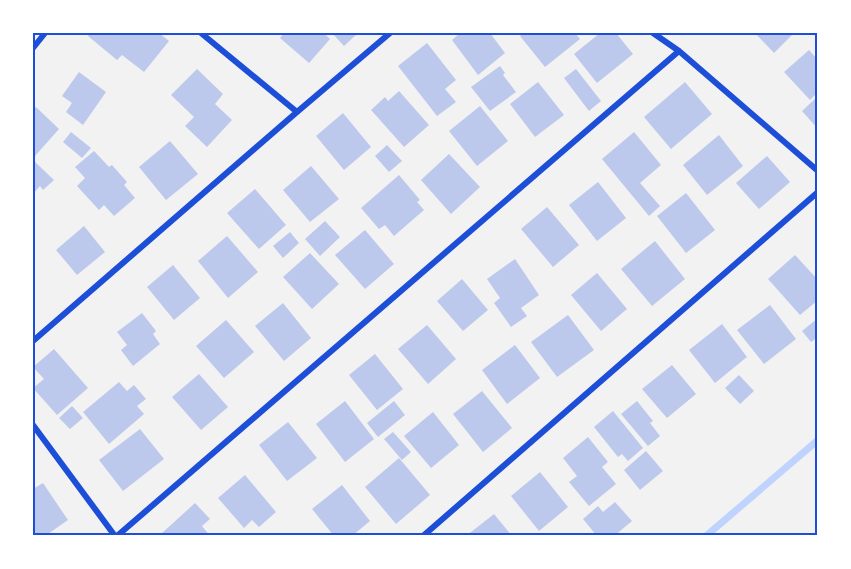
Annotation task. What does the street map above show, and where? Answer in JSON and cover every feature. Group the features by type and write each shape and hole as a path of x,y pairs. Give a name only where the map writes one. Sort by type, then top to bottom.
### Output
{"street":[{"path":"33,48 45,33"},
{"path":"201,33 297,112"},
{"path":"33,341 390,33"},
{"path":"653,33 679,51 818,171"},
{"path":"33,425 116,536 679,51"},
{"path":"423,536 818,192"}],"building":[{"path":"90,33 159,33 169,41 144,72 122,55 117,60 88,36"},
{"path":"284,33 324,33 330,39 309,63 280,38"},
{"path":"332,33 358,33 344,46"},
{"path":"460,33 490,33 505,53 478,75 452,40"},
{"path":"524,33 575,33 580,39 545,67 520,36"},
{"path":"600,33 616,33 633,54 597,83 574,54"},
{"path":"755,33 794,33 774,53"},
{"path":"427,43 456,80 445,89 456,102 437,116 398,66"},
{"path":"809,50 818,60 818,92 810,100 784,72"},
{"path":"500,66 505,73 503,75 516,92 490,111 471,87"},
{"path":"197,69 223,94 215,104 232,120 207,147 185,126 194,117 171,95"},
{"path":"576,69 601,101 589,111 564,78"},
{"path":"79,72 106,92 83,125 66,112 72,103 62,96"},
{"path":"538,82 564,115 535,137 510,104"},
{"path":"685,82 712,114 671,149 644,117"},
{"path":"399,91 429,125 404,147 371,110 385,97 388,101"},
{"path":"818,96 818,129 802,111"},
{"path":"480,106 508,141 477,166 449,131"},
{"path":"36,107 59,129 35,156 33,154 33,110"},
{"path":"343,113 371,147 344,170 316,136"},
{"path":"71,132 91,148 82,158 63,142"},
{"path":"634,132 661,165 640,183 660,206 649,216 602,159"},
{"path":"719,135 743,166 707,195 683,165"},
{"path":"170,141 198,174 166,200 139,167"},
{"path":"387,145 402,161 389,172 375,156"},
{"path":"94,151 109,167 112,165 127,182 124,185 135,198 114,216 104,205 99,210 77,186 85,178 75,167"},
{"path":"449,154 480,187 451,214 421,180"},
{"path":"767,156 790,182 759,209 736,183"},
{"path":"33,160 54,180 43,190 40,186 33,194"},
{"path":"311,166 339,199 310,222 283,190"},
{"path":"399,175 420,200 417,202 424,210 394,236 385,225 379,229 361,208"},
{"path":"598,182 626,218 597,241 569,205"},
{"path":"255,189 286,225 259,249 227,213"},
{"path":"686,193 715,230 686,253 657,216"},
{"path":"547,207 579,245 553,267 521,229"},
{"path":"325,221 340,237 320,256 305,239"},
{"path":"84,226 105,252 77,275 56,250"},
{"path":"365,230 394,264 365,289 335,255"},
{"path":"290,232 299,243 283,258 273,246"},
{"path":"227,236 258,272 228,298 198,261"},
{"path":"655,241 685,279 652,306 621,269"},
{"path":"310,253 339,284 312,309 283,277"},
{"path":"795,255 818,280 818,300 800,315 768,279"},
{"path":"515,259 539,295 521,308 527,316 511,327 494,303 500,298 487,279"},
{"path":"173,265 200,298 174,320 147,287"},
{"path":"597,273 627,309 601,331 571,295"},
{"path":"462,279 488,310 463,331 437,301"},
{"path":"283,303 311,338 284,361 255,326"},
{"path":"770,305 796,339 764,364 737,330"},
{"path":"142,313 156,331 153,334 160,344 133,366 121,350 127,345 117,332"},
{"path":"568,315 594,350 557,377 531,342"},
{"path":"818,318 818,337 811,342 802,331"},
{"path":"226,320 254,352 224,378 196,346"},
{"path":"722,324 747,357 715,383 689,350"},
{"path":"427,325 456,359 428,384 398,349"},
{"path":"515,345 540,378 507,404 482,370"},
{"path":"54,349 88,388 57,415 33,388 44,379 33,367"},
{"path":"375,354 403,389 377,410 349,375"},
{"path":"672,365 696,394 667,418 642,389"},
{"path":"199,374 228,407 201,430 172,397"},
{"path":"739,375 754,391 740,404 725,388"},
{"path":"119,382 127,391 134,385 146,399 137,406 144,414 109,444 83,412"},
{"path":"482,391 512,428 483,452 453,414"},
{"path":"345,401 374,439 345,462 316,424"},
{"path":"394,401 405,415 378,437 367,423"},
{"path":"637,401 653,421 650,423 660,436 648,446 621,414"},
{"path":"72,406 83,418 70,429 59,418"},
{"path":"613,411 643,448 628,461 622,454 618,457 594,427"},
{"path":"433,412 459,445 431,468 404,436"},
{"path":"288,422 317,458 287,481 259,445"},
{"path":"140,429 164,459 123,491 99,460"},
{"path":"393,432 411,452 402,460 384,439"},
{"path":"588,437 608,462 602,467 616,484 589,506 569,482 577,476 563,458"},
{"path":"646,451 663,471 640,490 624,470"},
{"path":"399,458 430,495 396,524 365,487"},
{"path":"540,472 568,507 539,531 511,496"},
{"path":"245,475 276,512 259,527 252,520 244,528 218,498"},
{"path":"43,483 68,520 45,536 33,536 33,489"},
{"path":"342,485 370,521 352,536 334,536 312,509"},
{"path":"615,502 632,521 614,536 597,536 583,519 598,506 603,512"},
{"path":"195,503 210,519 202,526 210,536 162,536 161,534"},
{"path":"494,514 512,536 466,536"}],"waterway":[{"path":"706,536 818,440"}]}
